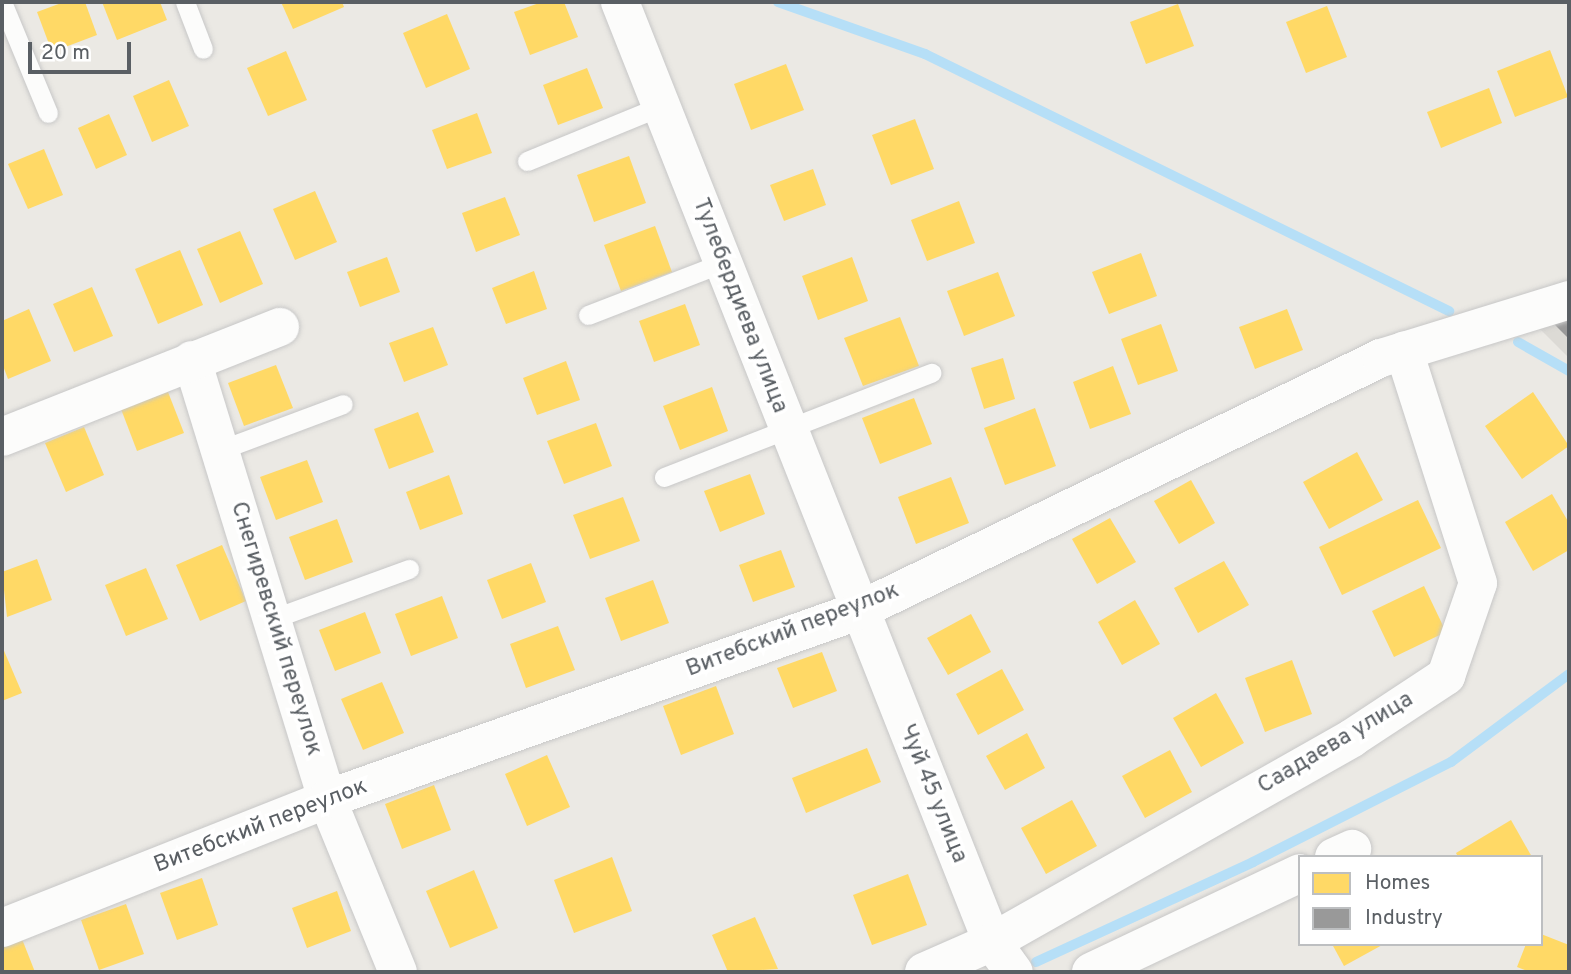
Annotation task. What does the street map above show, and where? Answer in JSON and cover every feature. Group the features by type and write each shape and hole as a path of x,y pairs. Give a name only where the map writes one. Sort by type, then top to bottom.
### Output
{"street":[{"name":"Тулебердиева улица","path":"620,2 858,611"},
{"name":"Витебский переулок","path":"2,928 327,799 858,611 1381,358 1569,300"},
{"path":"2,437 280,327"},
{"name":"Саадаева улица","path":"925,972 992,942 1352,738 1446,676 1478,583 1404,351"},
{"name":"Снегиревский переулок","path":"192,360 327,799 398,972"},
{"name":"Чуй 45 улица","path":"858,611 992,942 1014,972"},
{"path":"1091,972 1298,874"}],"lane":[{"path":"2,2 48,113"},
{"path":"185,2 203,49"},
{"path":"527,161 661,106"},
{"path":"588,315 722,263"},
{"path":"664,477 931,373"},
{"path":"220,450 343,404"},
{"path":"272,619 409,569"}],"shaded area":[{"path":"1569,312 1569,358 1534,323"}],"building: Homes":[{"path":"64,2 85,2 97,35 52,52 37,12"},
{"path":"102,2 160,2 167,20 117,40"},
{"path":"281,2 342,2 344,7 293,29"},
{"path":"542,2 564,2 578,37 530,55 514,12"},
{"path":"1178,4 1194,46 1146,64 1130,22"},
{"path":"1327,6 1347,57 1306,73 1286,22"},
{"path":"447,14 470,69 426,88 403,33"},
{"path":"1550,50 1568,97 1515,117 1497,71"},
{"path":"286,51 307,100 268,116 247,68"},
{"path":"786,64 804,110 751,130 734,84"},
{"path":"587,68 603,108 558,125 543,85"},
{"path":"169,80 189,126 152,142 133,96"},
{"path":"1489,88 1502,123 1441,148 1427,112"},
{"path":"477,113 492,153 447,169 432,130"},
{"path":"109,114 127,155 96,169 78,128"},
{"path":"915,119 934,169 891,185 872,135"},
{"path":"44,149 63,195 28,209 8,164"},
{"path":"629,156 646,203 594,222 577,175"},
{"path":"813,169 826,205 784,221 770,185"},
{"path":"315,191 337,242 295,260 273,209"},
{"path":"505,197 520,235 476,252 462,213"},
{"path":"959,201 975,243 927,261 911,220"},
{"path":"655,226 672,272 621,291 604,245"},
{"path":"240,231 263,284 220,303 197,249"},
{"path":"180,250 203,305 158,324 135,269"},
{"path":"1141,253 1157,296 1109,314 1092,272"},
{"path":"387,257 400,292 360,307 347,272"},
{"path":"852,257 868,301 818,320 802,276"},
{"path":"534,271 547,309 506,324 492,288"},
{"path":"998,272 1015,316 964,336 947,291"},
{"path":"92,287 113,336 74,352 53,304"},
{"path":"685,304 700,345 654,362 639,321"},
{"path":"29,309 51,361 8,379 2,363 2,321"},
{"path":"1287,309 1303,350 1255,369 1239,327"},
{"path":"900,317 919,366 863,386 844,338"},
{"path":"1161,324 1178,371 1138,385 1121,339"},
{"path":"433,327 448,365 404,382 389,343"},
{"path":"1003,358 1015,399 984,409 971,368"},
{"path":"566,361 580,400 537,415 523,378"},
{"path":"276,365 293,408 244,426 228,383"},
{"path":"1113,366 1131,414 1090,429 1073,382"},
{"path":"712,387 728,431 680,450 663,406"},
{"path":"168,392 184,433 137,451 121,409"},
{"path":"1533,392 1569,446 1522,479 1485,426"},
{"path":"914,398 932,444 880,464 862,418"},
{"path":"1035,408 1056,466 1005,485 984,428"},
{"path":"418,412 434,452 389,469 374,429"},
{"path":"596,423 612,466 564,484 547,441"},
{"path":"84,427 104,475 66,492 45,443"},
{"path":"1357,452 1383,500 1329,529 1303,482"},
{"path":"307,460 323,502 276,520 260,477"},
{"path":"750,474 765,514 720,532 704,491"},
{"path":"449,475 463,514 420,530 406,492"},
{"path":"951,477 969,523 916,544 898,497"},
{"path":"1191,480 1215,523 1179,544 1154,501"},
{"path":"1552,494 1569,523 1569,550 1533,571 1505,522"},
{"path":"623,497 640,541 590,559 573,515"},
{"path":"1418,500 1441,548 1342,595 1319,547"},
{"path":"1110,518 1136,562 1097,584 1072,539"},
{"path":"337,519 353,562 305,580 289,537"},
{"path":"222,545 246,601 200,621 176,565"},
{"path":"781,550 795,587 753,602 739,565"},
{"path":"37,559 52,600 7,617 2,572"},
{"path":"1224,561 1249,605 1198,633 1174,588"},
{"path":"531,563 546,602 502,619 487,580"},
{"path":"146,568 168,619 126,636 105,585"},
{"path":"653,580 669,623 621,641 605,598"},
{"path":"1424,586 1446,632 1394,657 1372,611"},
{"path":"442,596 458,638 411,656 395,614"},
{"path":"1135,600 1160,644 1122,665 1098,622"},
{"path":"365,612 381,653 335,671 319,630"},
{"path":"971,614 991,652 948,675 927,638"},
{"path":"558,626 575,670 526,688 510,644"},
{"path":"2,646 22,693 2,701"},
{"path":"822,652 837,691 793,708 777,668"},
{"path":"1292,660 1312,714 1265,732 1245,678"},
{"path":"1002,669 1024,710 978,735 956,694"},
{"path":"382,682 404,733 363,750 341,699"},
{"path":"716,686 734,734 681,755 663,706"},
{"path":"1216,693 1244,743 1201,767 1173,718"},
{"path":"1027,733 1045,768 1005,790 986,756"},
{"path":"867,748 881,782 806,813 792,778"},
{"path":"1170,750 1192,792 1145,818 1122,776"},
{"path":"547,755 570,807 527,826 505,774"},
{"path":"434,785 451,830 402,849 385,804"},
{"path":"1072,800 1097,846 1046,874 1021,828"},
{"path":"1511,820 1531,855 1457,855 1456,853"},
{"path":"612,857 632,911 574,933 554,880"},
{"path":"474,870 498,928 450,948 426,891"},
{"path":"908,874 927,925 872,945 853,895"},
{"path":"202,878 218,925 177,940 160,893"},
{"path":"337,891 351,931 307,948 292,908"},
{"path":"126,904 144,954 99,970 81,920"},
{"path":"755,917 778,969 728,972 712,935"},
{"path":"1543,935 1569,945 1567,972 1530,972 1517,967 1525,946 1543,946"},
{"path":"22,939 35,972 2,972 2,947"},
{"path":"1333,946 1380,946 1344,966"}],"building: Industry":[{"path":"1569,309 1569,339 1546,316"}],"waterway":[{"path":"778,2 925,54 1449,311"},
{"path":"1518,342 1569,371"},
{"path":"1036,962 1253,862 1451,762 1569,674"}]}
